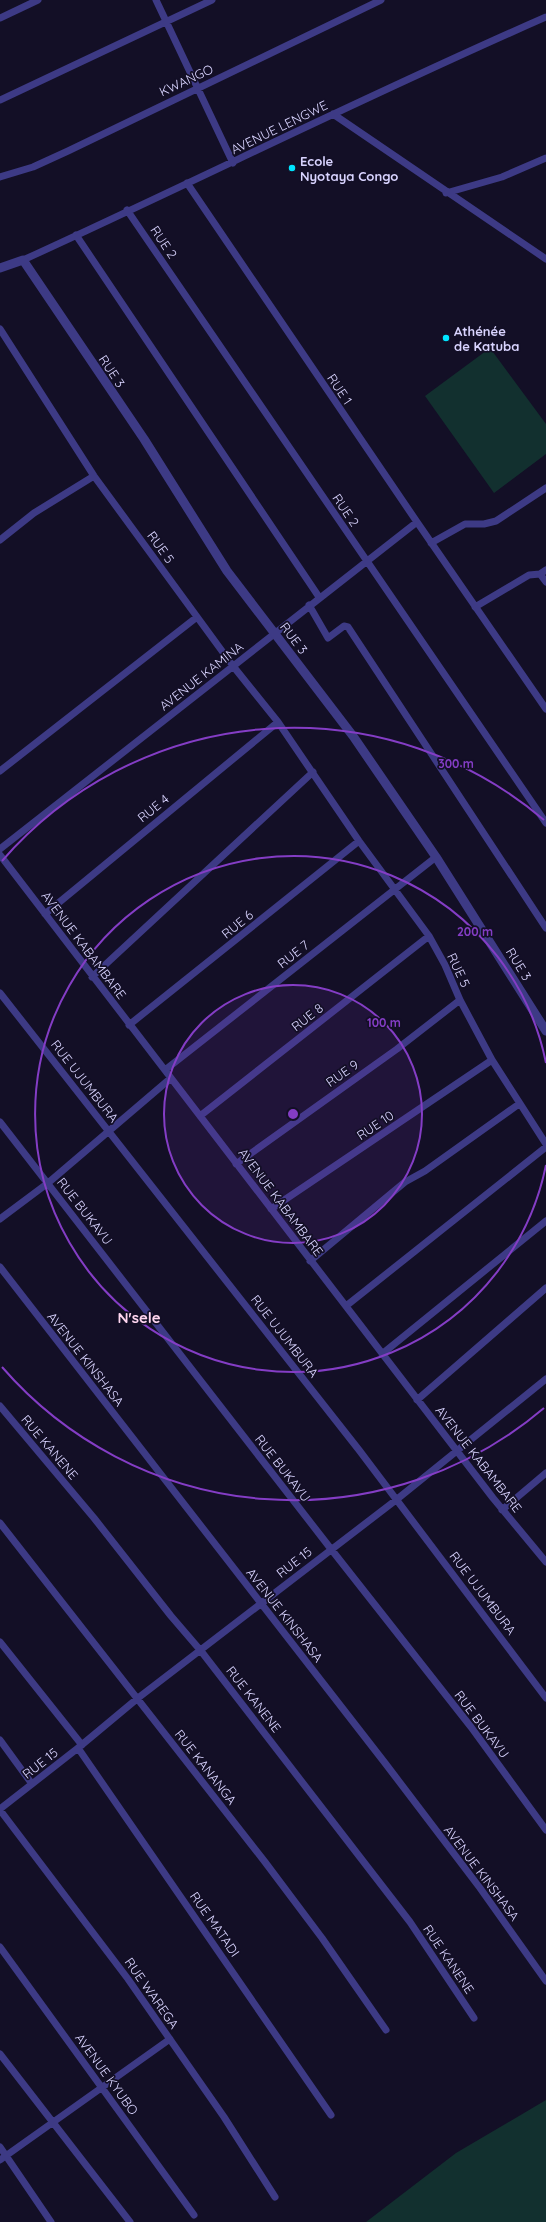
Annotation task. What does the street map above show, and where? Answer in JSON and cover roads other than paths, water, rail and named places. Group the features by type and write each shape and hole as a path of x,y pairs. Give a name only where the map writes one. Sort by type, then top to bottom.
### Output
{"street":[{"path":"0,18 38,0"},
{"path":"156,0 199,88 233,163"},
{"path":"0,100 212,0"},
{"name":"KWANGO","path":"0,178 33,167 68,151 381,0"},
{"name":"AVENUE LENGWE","path":"23,260 127,210 233,163 423,71 546,17"},
{"path":"333,114 446,193 546,259"},
{"path":"446,193 502,177 546,158"},
{"name":"RUE 1","path":"187,183 431,543 546,708"},
{"name":"RUE 2","path":"127,210 546,823"},
{"path":"76,235 319,597"},
{"path":"0,268 23,260"},
{"name":"RUE 3","path":"23,260 144,439 227,571 353,736 436,857 546,1031"},
{"name":"RUE 5","path":"0,329 94,476 233,666 278,722 359,841 429,936 445,965 460,1000 492,1060 546,1144"},
{"path":"0,540 34,513 94,476"},
{"path":"431,543 465,524 484,524 496,521 546,488"},
{"name":"AVENUE KAMINA","path":"0,849 366,560 417,522"},
{"path":"475,607 529,575 543,572 546,582"},
{"path":"309,605 328,638 344,626 348,627 546,928"},
{"path":"0,771 197,617"},
{"name":"RUE 4","path":"44,914 278,722"},
{"path":"92,977 313,772"},
{"name":"RUE 6","path":"129,1025 359,841"},
{"name":"AVENUE KABAMBARE","path":"0,855 417,1400 502,1510 546,1562"},
{"name":"RUE 7","path":"165,1070 436,857"},
{"name":"RUE 8","path":"200,1116 429,936"},
{"name":"RUE UJUMBURA","path":"0,992 396,1500 546,1698"},
{"name":"RUE 9","path":"236,1164 397,1049 460,1000"},
{"name":"RUE 10","path":"271,1210 492,1060"},
{"path":"0,1219 48,1183 108,1130 172,1078"},
{"path":"310,1261 405,1182 425,1171 519,1104"},
{"name":"RUE BUKAVU","path":"0,1122 471,1727 546,1830"},
{"path":"346,1306 546,1147"},
{"path":"382,1354 546,1221"},
{"name":"AVENUE KINSHASA","path":"0,1267 480,1888 546,1981"},
{"path":"417,1400 546,1288"},
{"name":"RUE 15","path":"0,1809 80,1747 138,1698 396,1500 456,1450 546,1379"},
{"name":"RUE KANENE","path":"0,1406 94,1518 171,1616 201,1651 410,1922 474,2018"},
{"path":"502,1510 546,1473"},
{"name":"RUE KANANGA","path":"0,1523 138,1698 322,1938 386,2030"},
{"name":"RUE MATADI","path":"0,1642 80,1747 331,2115"},
{"path":"0,1740 32,1784"},
{"name":"RUE WAREGA","path":"0,1809 128,1979 224,2117 275,2197"},
{"name":"AVENUE KYUBO","path":"0,1947 194,2215"},
{"path":"3,2158 170,2039"},
{"path":"0,2054 130,2222"},
{"path":"0,2147 3,2158 51,2222"}],"place":[{"name":"Ecole Nyotaya Congo","path":"292,168"},
{"name":"Athénée de Katuba","path":"446,338"}],"district":[{"name":"N'sele","path":"139,1317"}]}
